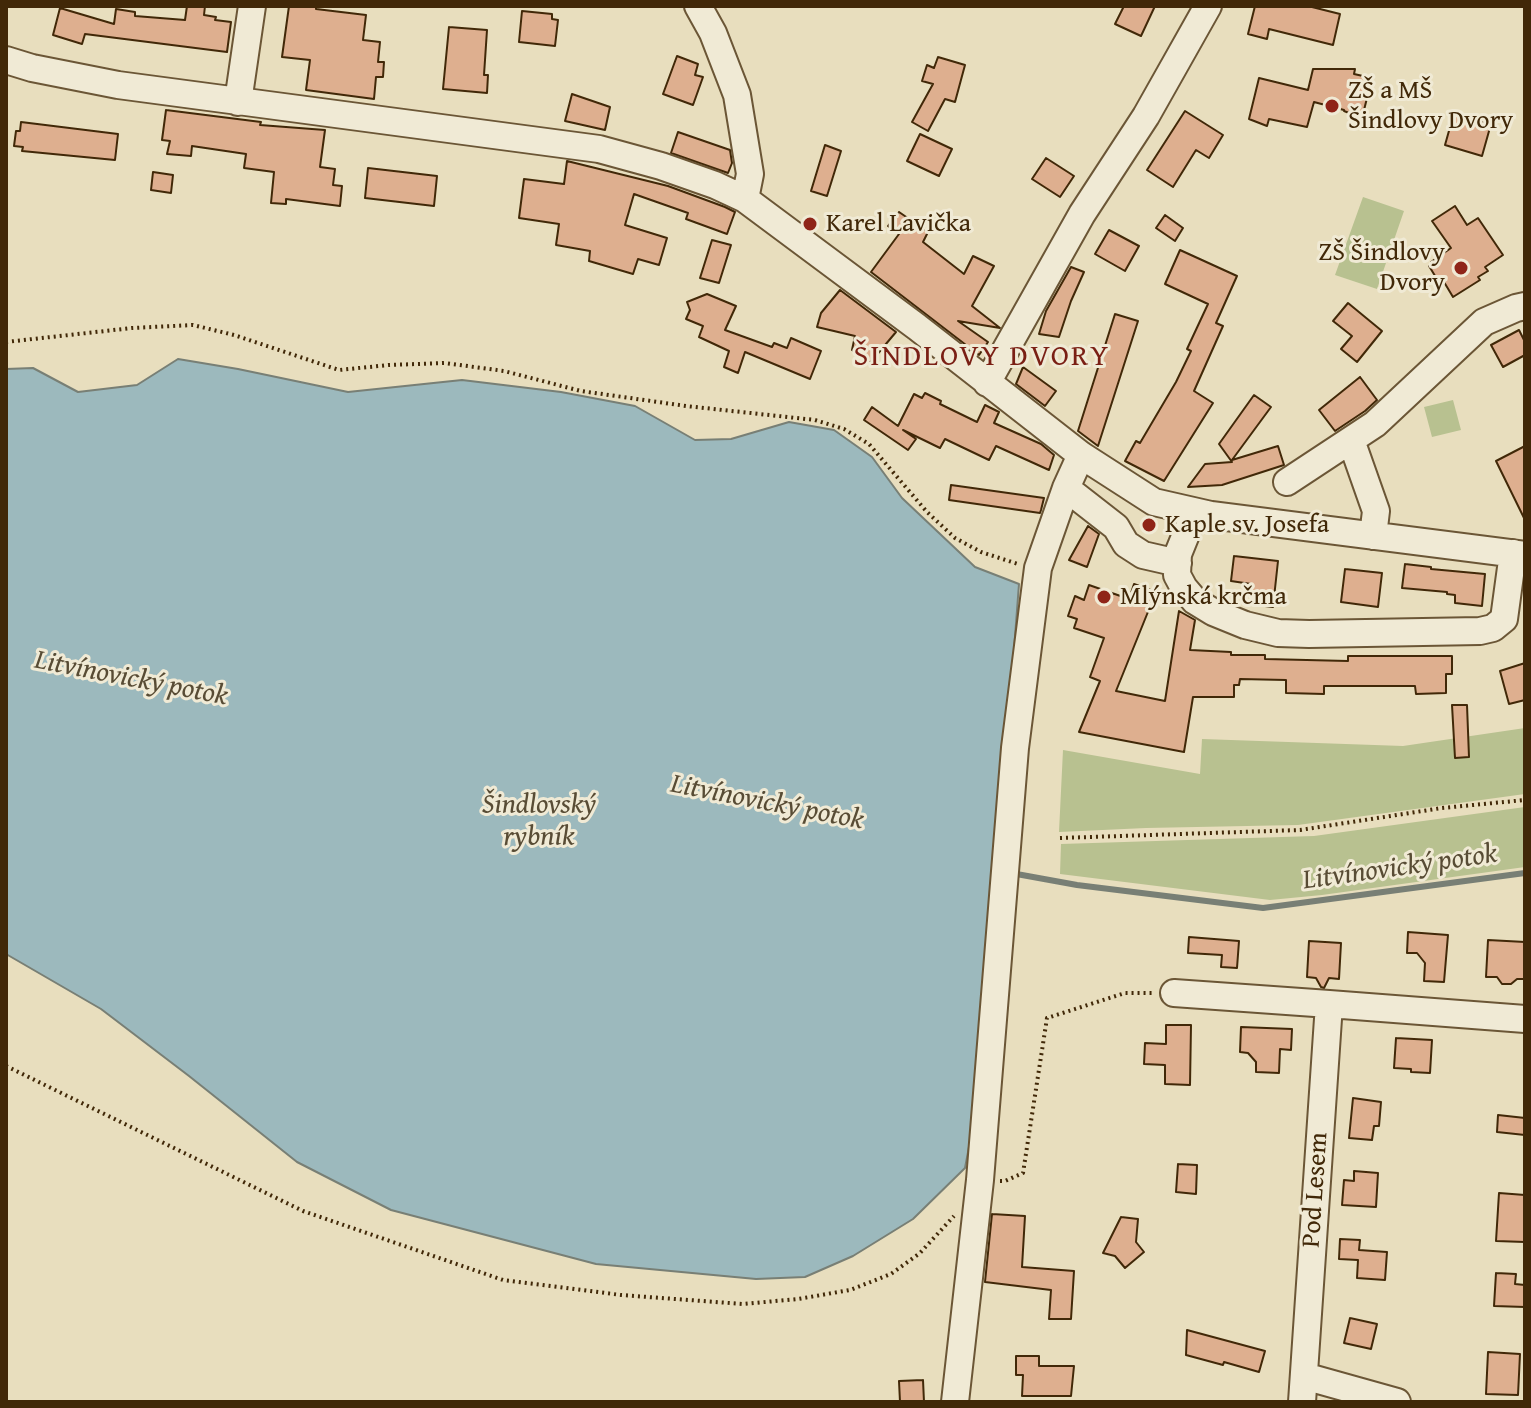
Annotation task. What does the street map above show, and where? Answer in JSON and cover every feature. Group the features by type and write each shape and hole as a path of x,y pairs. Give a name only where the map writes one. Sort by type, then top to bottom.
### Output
{"street":[{"path":"238,102 252,6"},
{"path":"698,6 713,33 737,95 750,174 745,199"},
{"path":"987,383 1082,214 1146,116 1208,6"},
{"path":"6,60 118,85 599,149 715,185 745,199 917,327 1081,455 1154,502 1211,515 1519,554 1504,619 1493,628 1480,631 1309,634 1278,633 1245,625 1195,601 1177,575 1178,554 1195,512"},
{"path":"1287,482 1375,424 1484,322 1525,306"},
{"path":"1351,440 1376,511 1373,536"},
{"path":"955,1402 980,1180 1015,748 1038,568 1081,455"},
{"path":"1066,488 1116,527 1126,544 1143,555 1178,563"},
{"path":"1174,993 1525,1019"},
{"name":"Pod Lesem","path":"1329,1004 1303,1389 1397,1402"}],"path":[{"path":"6,342 132,328 193,325 234,335 339,370 445,363 504,371 581,391 815,420 844,429 869,444 927,512 955,538 981,552 1038,568"},
{"path":"1060,838 1300,830 1442,808 1525,800"},
{"path":"6,1066 303,1211 503,1280 621,1295 743,1304 850,1290 891,1274 920,1253 980,1180 1005,1181 1023,1173 1047,1018 1125,993 1174,993"}],"green space":[{"path":"1363,197 1404,211 1377,289 1335,275"},
{"path":"1453,400 1461,430 1432,437 1424,407"},
{"path":"1525,728 1525,794 1298,825 1059,832 1063,750 1200,774 1202,739 1403,746"},
{"path":"1525,807 1525,867 1270,900 1060,874 1061,844 1314,836"}],"water":[{"name":"Šindlovský rybník","path":"178,359 348,392 462,380 561,392 635,406 695,440 731,439 789,422 834,430 872,457 902,498 975,567 1019,584 981,1084 965,1168 913,1219 853,1256 805,1277 756,1279 596,1264 391,1210 297,1162 101,1009 6,954 6,369 33,368 78,392 137,385"}],"building":[{"path":"187,6 205,6 204,15 231,22 227,52 85,34 82,44 53,35 60,8 114,24 116,9 135,12 135,16 185,20"},
{"path":"289,6 316,6 316,9 366,15 363,40 380,42 378,62 384,62 383,77 376,77 374,99 306,90 310,60 282,57"},
{"path":"1124,6 1155,6 1141,36 1115,24"},
{"path":"1255,6 1308,6 1340,14 1333,45 1269,29 1267,39 1248,34"},
{"path":"522,11 552,14 552,19 558,20 555,46 519,42"},
{"path":"449,27 487,30 484,75 488,75 487,93 443,89"},
{"path":"677,56 698,64 695,75 703,77 693,105 663,94"},
{"path":"938,57 965,65 955,102 945,99 928,131 912,122 933,84 922,81 927,65 934,68"},
{"path":"1313,69 1355,69 1354,74 1372,78 1362,118 1314,102 1307,127 1269,119 1267,126 1249,119 1259,78 1308,90"},
{"path":"572,94 610,107 605,130 565,121"},
{"path":"166,110 261,122 260,125 325,130 320,167 335,169 333,185 342,186 340,206 286,199 286,204 271,203 274,172 244,168 246,154 192,146 191,156 167,154 170,141 162,140"},
{"path":"1185,111 1223,135 1209,158 1196,150 1173,187 1147,170"},
{"path":"1454,113 1491,124 1482,156 1445,145"},
{"path":"21,122 118,134 115,160 22,151 23,147 14,146"},
{"path":"678,132 730,150 732,163 728,173 671,153"},
{"path":"920,134 952,149 939,176 907,161"},
{"path":"825,145 841,151 827,196 811,191"},
{"path":"1046,158 1074,176 1060,197 1032,179"},
{"path":"567,161 668,186 725,207 735,212 727,234 686,219 688,213 634,194 625,225 667,238 659,265 638,259 633,274 589,261 590,251 556,245 559,224 519,218 524,179 564,184"},
{"path":"368,168 437,176 434,206 365,198"},
{"path":"153,172 173,175 171,193 151,190"},
{"path":"1455,206 1467,225 1478,218 1503,255 1485,267 1488,271 1478,277 1480,280 1453,297 1429,266 1451,248 1432,221"},
{"path":"899,212 928,232 923,242 964,274 973,256 994,266 972,306 1000,328 958,321 988,342 979,355 871,272 899,234 888,226"},
{"path":"1165,215 1183,228 1175,241 1156,228"},
{"path":"1109,230 1139,246 1125,271 1095,254"},
{"path":"712,240 731,245 719,283 700,278"},
{"path":"1180,250 1237,276 1216,323 1223,326 1194,391 1213,403 1164,481 1125,461 1136,441 1140,443 1176,382 1208,304 1165,284"},
{"path":"1071,267 1084,272 1059,337 1039,334 1046,311"},
{"path":"840,290 896,332 870,363 852,350 855,336 817,327 821,313"},
{"path":"707,294 736,306 725,330 772,347 774,343 787,348 791,338 821,351 810,379 745,352 738,373 724,367 729,351 699,337 703,326 686,319 690,310 687,302"},
{"path":"1348,303 1382,331 1357,362 1341,349 1352,336 1333,321"},
{"path":"1115,314 1138,321 1098,446 1078,431"},
{"path":"1519,330 1525,342 1525,355 1503,367 1491,345"},
{"path":"1023,367 1056,391 1045,406 1016,384"},
{"path":"1360,377 1377,400 1335,431 1319,410"},
{"path":"925,393 977,422 985,405 999,412 994,423 1041,444 1054,455 1049,470 996,446 989,460 945,439 940,448 903,430 916,439 908,450 864,420 872,407 898,426 914,394 922,398"},
{"path":"1254,395 1271,407 1232,460 1278,446 1284,465 1222,485 1188,487 1205,464 1232,462 1219,444"},
{"path":"1525,446 1525,520 1496,461"},
{"path":"951,485 1044,498 1040,513 949,500"},
{"path":"1088,526 1099,534 1087,567 1069,560"},
{"path":"1234,556 1278,561 1273,607 1257,605 1258,595 1250,594 1251,584 1231,581"},
{"path":"1405,564 1485,574 1482,606 1455,603 1455,595 1447,592 1402,588"},
{"path":"1345,569 1382,573 1378,607 1341,602"},
{"path":"1134,584 1156,592 1116,691 1165,701 1179,611 1195,620 1190,650 1265,655 1265,659 1348,661 1348,656 1452,656 1452,674 1446,674 1446,693 1416,694 1415,686 1324,686 1324,694 1286,693 1286,680 1240,679 1239,685 1234,685 1234,697 1193,697 1184,752 1079,732 1100,681 1090,677 1104,638 1074,628 1077,619 1068,616 1075,596 1084,600 1089,585 1129,599"},
{"path":"1525,663 1525,700 1509,704 1500,671"},
{"path":"1452,705 1467,705 1469,757 1455,758"},
{"path":"1408,932 1448,935 1444,982 1424,981 1425,963 1417,953 1407,953"},
{"path":"1189,937 1239,941 1237,968 1221,967 1222,955 1188,953"},
{"path":"1488,940 1525,942 1525,979 1502,984 1497,977 1486,977"},
{"path":"1309,941 1341,943 1339,979 1329,978 1324,988 1316,978 1307,977"},
{"path":"1166,1025 1191,1025 1190,1085 1165,1084 1165,1065 1144,1064 1145,1043 1166,1044"},
{"path":"1241,1027 1292,1029 1291,1050 1280,1049 1279,1073 1256,1072 1256,1062 1248,1053 1240,1052"},
{"path":"1396,1038 1432,1040 1430,1073 1394,1068"},
{"path":"1353,1098 1381,1102 1379,1126 1374,1126 1372,1140 1349,1138"},
{"path":"1498,1115 1525,1118 1525,1135 1497,1132"},
{"path":"1178,1164 1197,1165 1196,1194 1176,1192"},
{"path":"1354,1171 1378,1173 1376,1207 1342,1205 1344,1180 1354,1181"},
{"path":"1499,1193 1525,1195 1525,1242 1496,1241"},
{"path":"992,1214 1025,1216 1022,1267 1074,1271 1071,1319 1049,1319 1051,1290 985,1282"},
{"path":"1121,1217 1138,1219 1136,1242 1144,1252 1125,1268 1115,1256 1103,1253"},
{"path":"1340,1239 1360,1240 1359,1250 1387,1252 1385,1280 1357,1278 1358,1260 1339,1259"},
{"path":"1496,1273 1516,1274 1515,1284 1525,1285 1525,1307 1494,1306"},
{"path":"1350,1318 1377,1324 1371,1349 1344,1343"},
{"path":"1187,1330 1265,1351 1259,1372 1186,1355"},
{"path":"1488,1352 1520,1354 1518,1395 1486,1394"},
{"path":"1016,1356 1039,1356 1039,1366 1074,1366 1071,1396 1022,1396 1023,1375 1016,1375"},
{"path":"923,1380 924,1402 900,1402 899,1381"}],"waterway":[{"name":"Litvínovický potok","path":"1011,873 1077,885 1263,908 1525,873"}],"place":[{"name":"ZŠ a MŠ Šindlovy Dvory","path":"1332,106"},
{"name":"Karel Lavička","path":"810,224"},
{"name":"ZŠ Šindlovy Dvory","path":"1461,268"},
{"name":"Kaple sv. Josefa","path":"1149,525"},
{"name":"Mlýnská krčma","path":"1104,597"}],"district":[{"name":"ŠINDLOVY DVORY","path":"982,357"}]}
